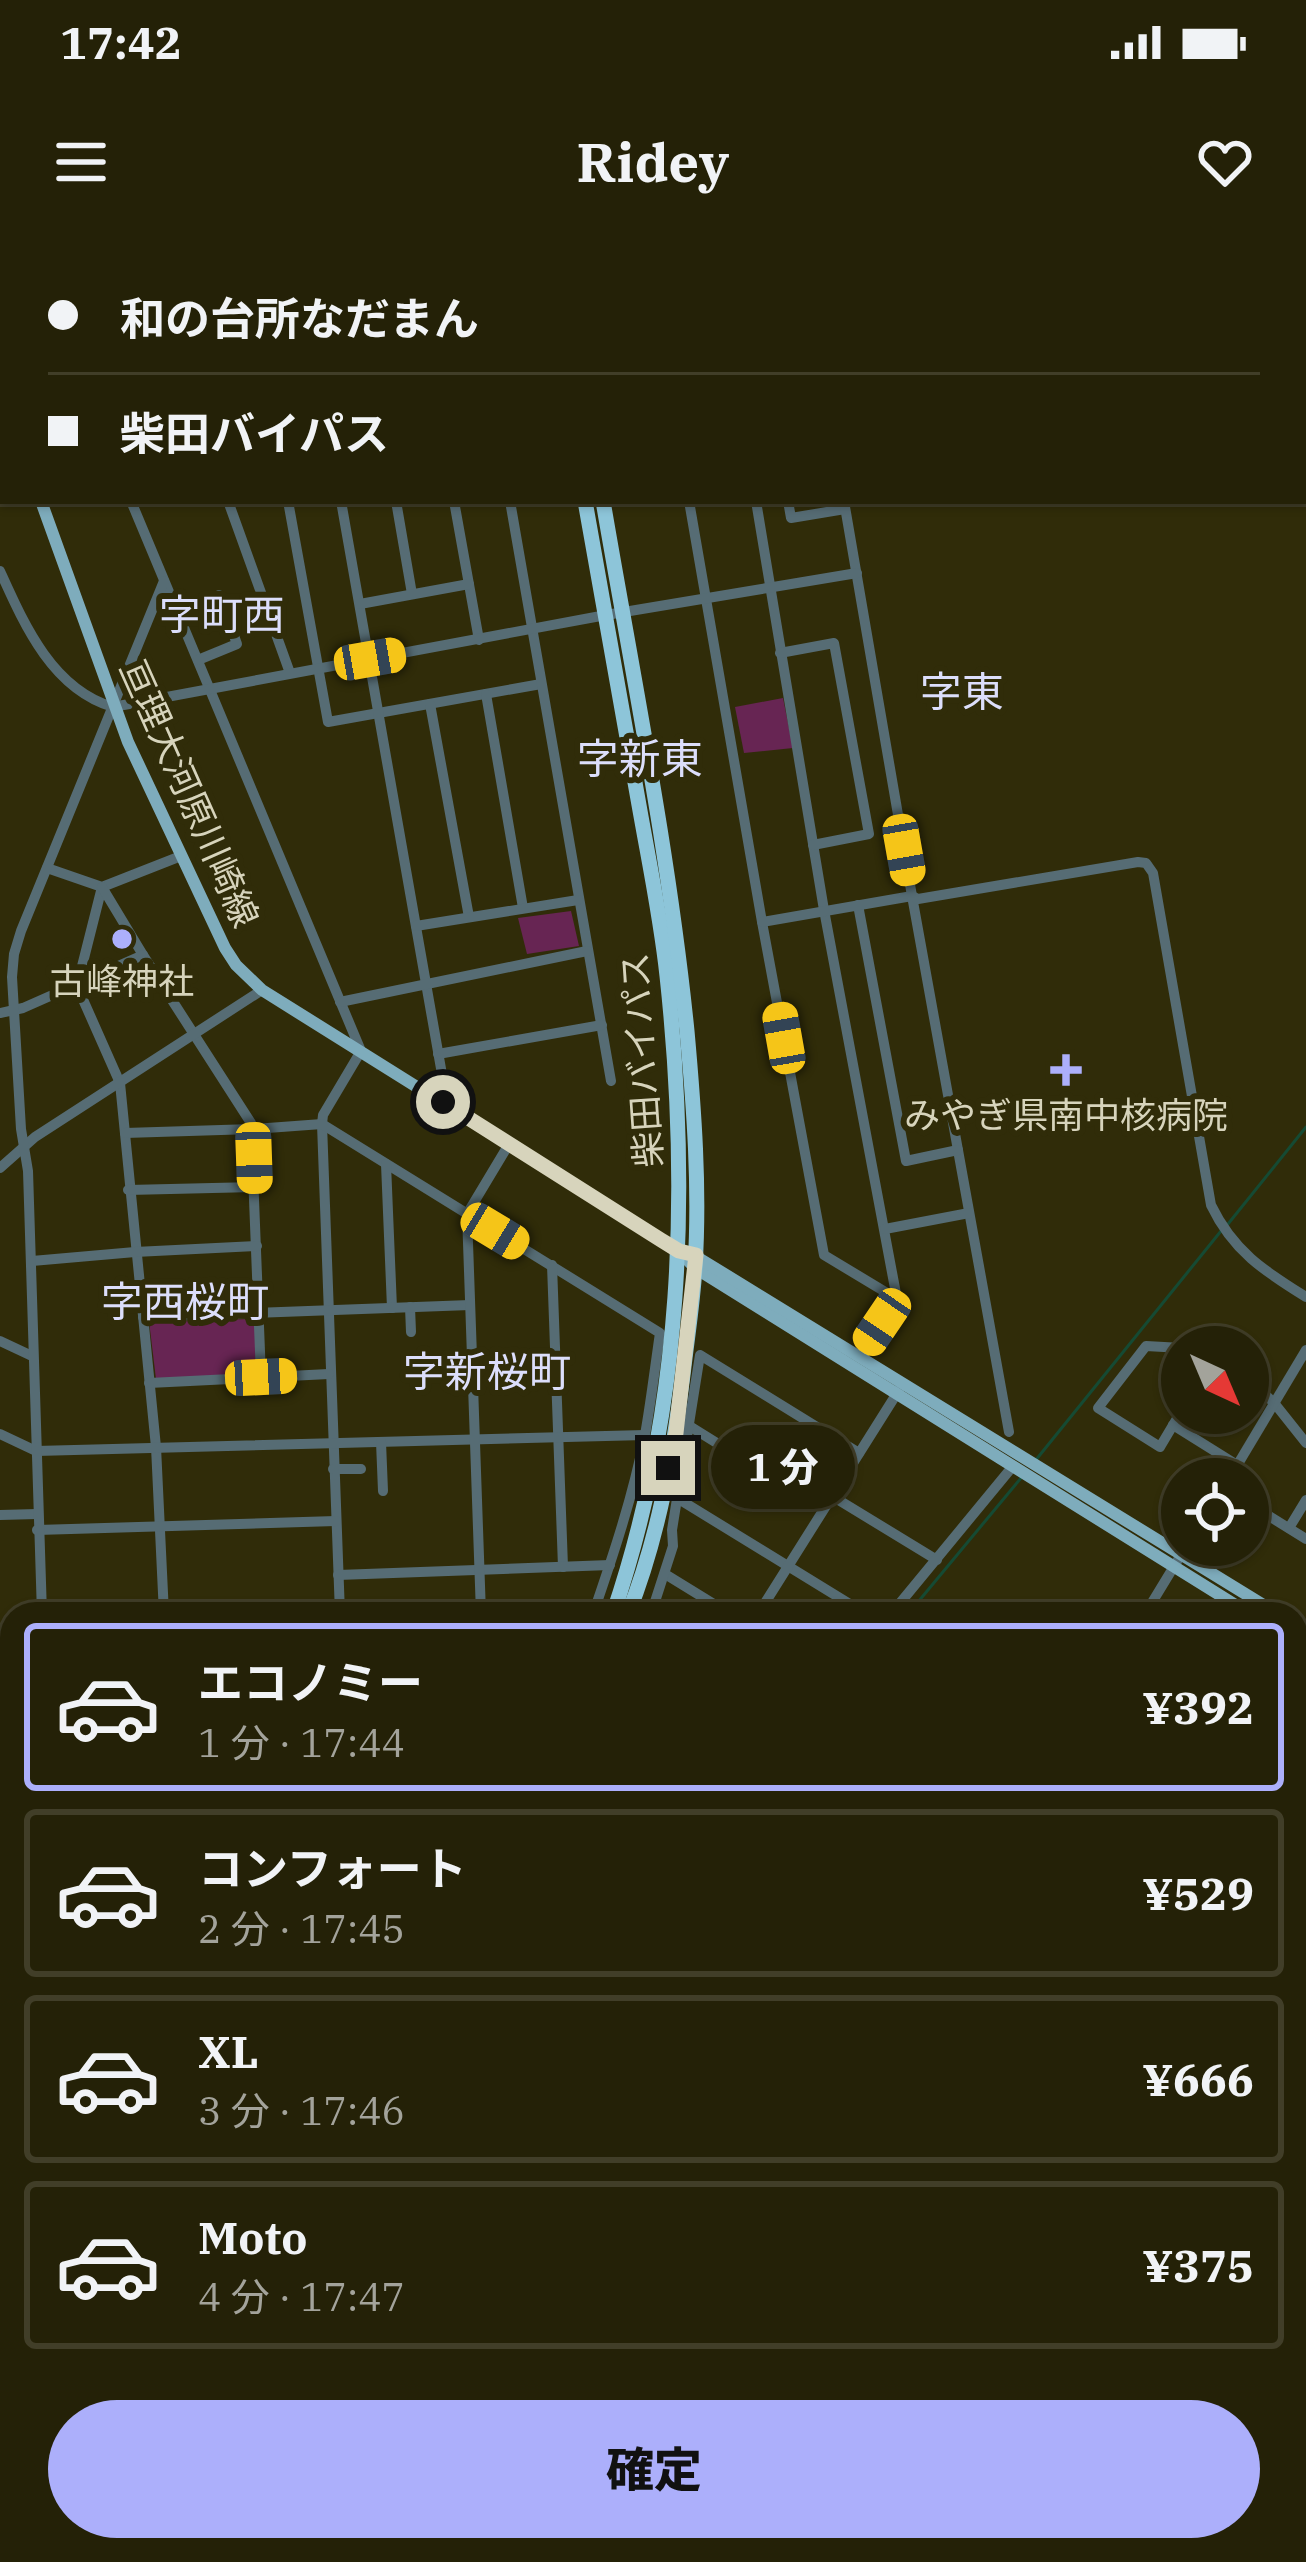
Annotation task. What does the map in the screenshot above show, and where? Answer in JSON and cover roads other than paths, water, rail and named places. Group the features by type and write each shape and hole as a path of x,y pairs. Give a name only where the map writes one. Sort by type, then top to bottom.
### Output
{"highway":[{"name":"柴田バイパス","path":"586,504 658,812 694,1100 690,1258 676,1433 652,1540 632,1602"},
{"name":"柴田バイパス","path":"603,504 614,614"},
{"name":"柴田バイパス","path":"617,1602 640,1526 674,1320 690,1258"}],"main road":[{"name":"亘理大河原川崎線","path":"42,504 128,742 225,947 262,991 1027,1469 1161,1545"},
{"name":"亘理大河原川崎線","path":"690,1258 860,1355 900,1388"},
{"name":"亘理大河原川崎線","path":"1193,1566 1236,1602"},
{"name":"亘理大河原川崎線","path":"1198,1566 1258,1602"}],"street":[{"name":"亘理大河原川崎線","path":"132,504 361,1051"},
{"path":"229,504 290,673"},
{"path":"290,504 328,722 541,684"},
{"path":"342,504 446,1097 443,1102"},
{"path":"397,504 412,594"},
{"path":"455,504 479,640"},
{"path":"511,504 611,1081"},
{"path":"690,504 824,1255 897,1299"},
{"path":"757,504 824,910 897,1299 860,1355"},
{"path":"789,504 791,518 845,505 1009,1432"},
{"path":"0,571 23,621 56,668 88,697 113,707 857,573"},
{"path":"41,1602 28,1172 7,1011 14,954 164,580"},
{"path":"360,604 469,584"},
{"path":"198,660 237,644 219,595"},
{"path":"780,653 834,643 869,834 813,845"},
{"path":"486,694 523,908"},
{"path":"430,704 470,917"},
{"path":"98,748 116,739 128,742"},
{"path":"46,868 102,887 182,856"},
{"path":"762,922 1138,862 1151,867 1205,1182 1218,1221 1229,1239 1258,1266 1306,1298"},
{"path":"102,887 251,1123 261,1377"},
{"path":"102,887 77,986 119,1083 156,1447 163,1602"},
{"path":"416,926 578,900"},
{"path":"858,905 907,1161 958,1150"},
{"path":"340,1002 587,952"},
{"path":"7,1011 77,986 142,955"},
{"path":"0,1168 24,1145 262,991"},
{"path":"438,1054 602,1025"},
{"path":"339,1602 322,1124 323,1114 361,1051"},
{"path":"125,1133 322,1124 660,1333 645,1435 597,1602"},
{"path":"480,1602 467,1214 509,1144"},
{"path":"386,1164 392,1308"},
{"path":"128,1190 255,1187"},
{"path":"884,1228 969,1214"},
{"path":"32,1261 257,1246"},
{"path":"552,1265 563,1567"},
{"path":"143,1317 470,1305"},
{"path":"410,1307 411,1332"},
{"path":"0,1341 32,1356"},
{"path":"1161,1347 1146,1346 1098,1408 1160,1447 1168,1434"},
{"path":"1241,1458 1306,1350"},
{"path":"655,1602 673,1546 676,1498 700,1355 859,1453"},
{"path":"149,1383 329,1374"},
{"path":"766,1602 900,1388"},
{"path":"1269,1398 1306,1443"},
{"path":"691,1427 823,1509"},
{"path":"0,1434 36,1451 645,1435"},
{"path":"1187,1434 1226,1458"},
{"path":"381,1442 383,1491"},
{"path":"333,1469 361,1469"},
{"path":"901,1602 1027,1469"},
{"path":"832,1496 937,1560"},
{"path":"676,1498 846,1602"},
{"path":"1289,1528 1306,1500"},
{"path":"0,1516 37,1514"},
{"path":"1269,1516 1306,1538"},
{"path":"38,1530 336,1521"},
{"path":"338,1575 610,1565"},
{"path":"1152,1602 1175,1566"},
{"path":"665,1574 710,1602"}],"waterway":[{"path":"1228,1224 1306,1127"},
{"path":"1035,1461 1221,1231"},
{"path":"918,1602 1021,1478"}],"place":[{"name":"古峰神社","path":"122,939"},
{"name":"みやぎ県南中核病院","path":"1066,1070"}],"district":[{"name":"字町西","path":"222,614"},
{"name":"字東","path":"962,691"},
{"name":"字新東","path":"640,758"},
{"name":"字西桜町","path":"185,1301"},
{"name":"字新桜町","path":"487,1371"}]}
